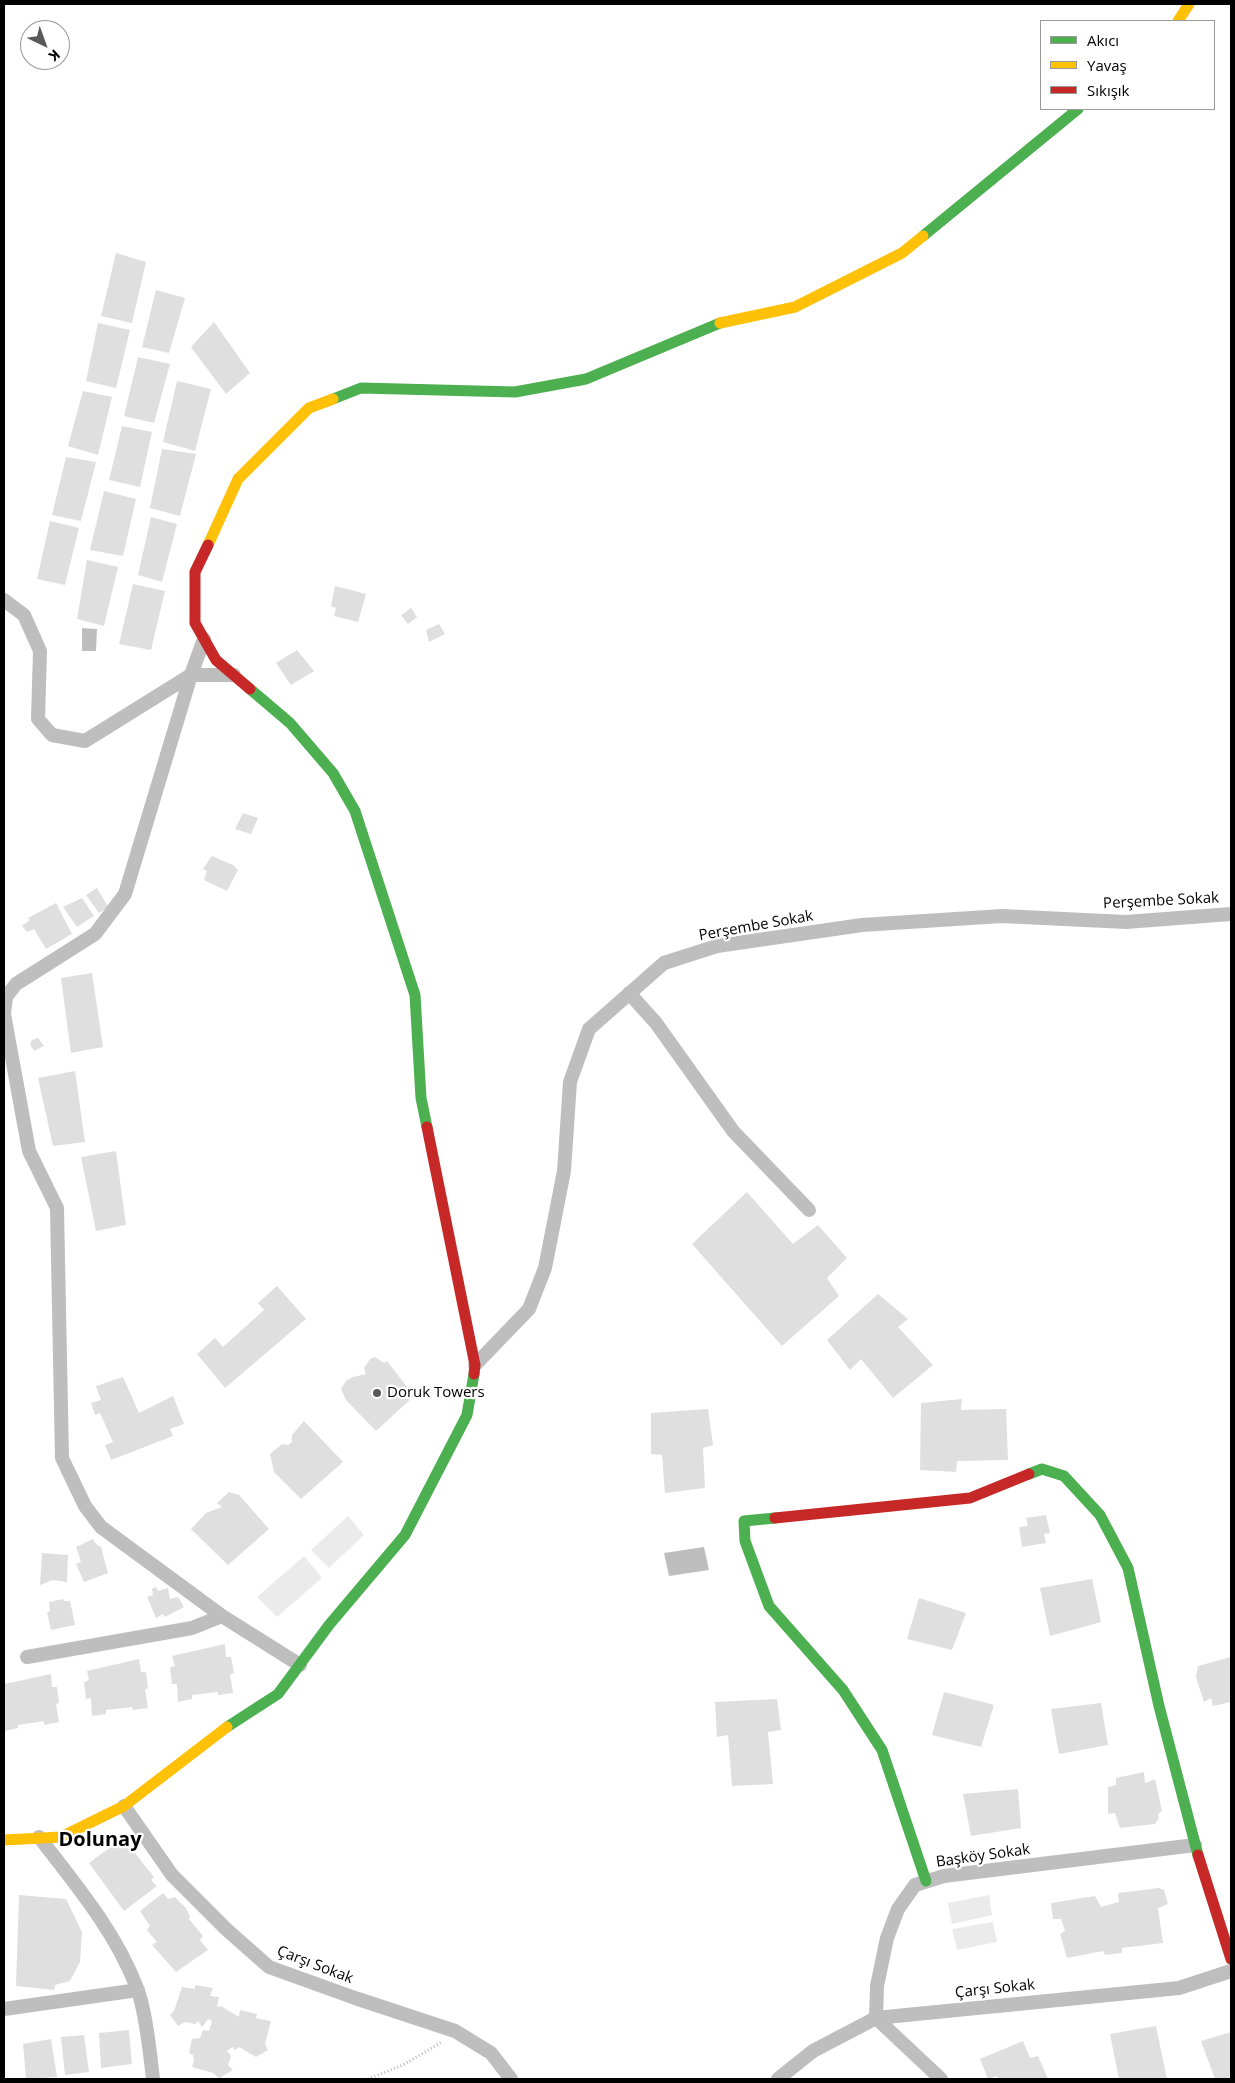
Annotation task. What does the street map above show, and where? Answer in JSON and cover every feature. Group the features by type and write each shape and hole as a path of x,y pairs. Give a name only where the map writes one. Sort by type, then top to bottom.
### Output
{"street":[{"path":"1179,20 1189,4"},
{"path":"4,1840 61,1836 124,1806 223,1729 278,1694 329,1625 405,1535 466,1414 475,1365 421,1098 415,996 355,811 333,773 290,723 216,660 195,623 195,572 238,479 309,408 361,388 515,392 586,379 716,324 795,307 902,253 1077,110"},
{"path":"4,600 24,615 40,651 38,719 52,736 85,741 190,674 234,675"},
{"path":"204,639 190,674 125,894 95,934 16,984 6,997 4,1014 29,1151 57,1208 62,1458 85,1506 101,1526 222,1616 300,1665"},
{"name":"Perşembe Sokak","path":"475,1365 529,1309 545,1268 564,1171 570,1082 589,1029 664,962 717,946 862,925 1002,916 1126,922 1231,914"},
{"path":"629,993 656,1023 733,1131 809,1210"},
{"path":"926,1882 882,1750 843,1690 769,1606 745,1541 744,1521 970,1498 1042,1469 1064,1476 1100,1515 1128,1568 1159,1706 1195,1845 1231,1959"},
{"path":"27,1657 192,1628 222,1616"},
{"name":"Çarşı Sokak","path":"124,1806 172,1875 226,1929 269,1967 458,2033 491,2054 511,2079"},
{"path":"39,1837 107,1926 138,1990 153,2079"},
{"name":"Başköy Sokak","path":"876,2018 877,1986 887,1938 898,1908 915,1885 944,1876 1195,1845"},
{"name":"Çarşı Sokak","path":"778,2079 813,2051 876,2018 1179,1988 1231,1972"},
{"path":"4,2010 138,1990"},
{"path":"876,2018 941,2079"}],"path":[{"path":"368,2079 404,2065 458,2033"}],"shaded area":[{"path":"82,628 97,629 96,651 82,651"},
{"path":"348,1516 364,1535 329,1568 311,1550"},
{"path":"704,1547 709,1570 669,1576 664,1553"},
{"path":"304,1556 322,1578 277,1617 257,1597"},
{"path":"989,1895 992,1915 952,1924 948,1903"},
{"path":"993,1922 997,1942 957,1950 952,1929"}],"building":[{"path":"116,253 146,262 132,323 101,316"},
{"path":"156,290 185,298 169,353 142,347"},
{"path":"214,322 250,373 226,394 191,347"},
{"path":"98,323 130,330 116,388 86,381"},
{"path":"138,357 170,364 154,423 124,416"},
{"path":"177,381 211,389 195,451 163,442"},
{"path":"83,391 112,397 98,455 68,446"},
{"path":"122,426 152,432 140,487 109,480"},
{"path":"162,449 196,454 180,516 150,508"},
{"path":"66,457 96,462 81,521 52,515"},
{"path":"104,491 136,499 123,556 90,550"},
{"path":"151,517 177,524 162,582 138,575"},
{"path":"50,521 79,528 65,585 37,579"},
{"path":"87,560 118,567 104,626 77,619"},
{"path":"133,584 165,591 151,650 119,644"},
{"path":"335,586 366,594 358,622 334,616 336,608 331,606"},
{"path":"411,608 417,617 408,624 401,615"},
{"path":"439,624 445,634 429,642 426,630"},
{"path":"297,650 314,671 291,685 276,663"},
{"path":"243,813 258,818 251,834 235,829"},
{"path":"212,856 233,865 238,870 227,891 204,880 207,871 203,869"},
{"path":"97,888 108,907 99,913 86,895"},
{"path":"82,898 94,916 77,927 63,907"},
{"path":"56,903 72,934 46,949 34,929 27,932 22,926 30,920 28,918"},
{"path":"92,973 103,1047 71,1053 61,978"},
{"path":"38,1038 44,1046 34,1051 30,1044 32,1040"},
{"path":"75,1071 85,1142 53,1146 38,1078"},
{"path":"116,1151 126,1225 96,1231 81,1157"},
{"path":"747,1192 793,1244 818,1225 847,1258 827,1278 839,1296 782,1346 692,1244"},
{"path":"277,1286 306,1319 225,1388 197,1354 215,1338 223,1347 264,1310 258,1303"},
{"path":"878,1294 908,1319 898,1327 933,1365 893,1398 861,1359 850,1370 827,1340"},
{"name":"Doruk Towers","path":"375,1357 384,1363 387,1361 414,1396 376,1431 346,1400 341,1389 346,1381 366,1374 364,1368 370,1359"},
{"path":"123,1377 139,1413 173,1396 184,1424 170,1429 173,1436 111,1460 105,1445 113,1442 100,1413 95,1415 91,1403 101,1400 96,1386"},
{"path":"962,1399 961,1410 1006,1409 1008,1460 957,1461 956,1472 920,1470 921,1403"},
{"path":"708,1409 713,1445 703,1448 705,1488 665,1493 662,1455 651,1454 651,1413"},
{"path":"304,1421 343,1462 301,1499 274,1472 270,1454 282,1444 288,1445 292,1442 292,1435"},
{"path":"229,1492 239,1495 269,1529 228,1565 191,1529 206,1513 222,1507 217,1503"},
{"path":"1046,1515 1050,1533 1044,1534 1046,1543 1022,1547 1019,1527 1028,1526 1026,1518"},
{"path":"93,1539 101,1547 108,1573 84,1582 76,1564 81,1562 76,1547"},
{"path":"42,1553 68,1555 67,1582 53,1580 40,1585"},
{"path":"1092,1579 1101,1622 1050,1636 1040,1588"},
{"path":"156,1587 158,1591 168,1588 170,1599 178,1597 184,1607 165,1617 163,1614 156,1618 147,1597 153,1595 152,1589"},
{"path":"919,1598 966,1613 952,1650 907,1639"},
{"path":"63,1599 64,1601 70,1601 75,1625 51,1630 47,1612 50,1611 49,1602"},
{"path":"225,1644 226,1657 231,1657 234,1673 230,1675 233,1693 218,1695 218,1692 192,1695 192,1699 178,1702 177,1684 172,1684 170,1667 175,1666 172,1656"},
{"path":"1231,1657 1231,1702 1213,1706 1211,1698 1204,1702 1196,1677 1198,1666"},
{"path":"139,1659 141,1672 146,1672 148,1688 145,1690 148,1708 133,1710 132,1707 106,1710 106,1714 92,1716 91,1698 86,1699 84,1682 89,1680 87,1671"},
{"path":"51,1674 52,1687 57,1687 59,1703 56,1704 59,1722 44,1725 44,1721 18,1725 18,1728 4,1731 4,1684"},
{"path":"944,1692 994,1705 981,1747 932,1735"},
{"path":"777,1699 781,1730 768,1732 773,1784 732,1786 728,1735 717,1737 715,1702"},
{"path":"1101,1703 1108,1745 1059,1754 1051,1709"},
{"path":"1144,1772 1145,1783 1155,1779 1162,1811 1158,1814 1159,1818 1155,1824 1120,1828 1115,1813 1108,1814 1108,1787 1116,1785 1116,1778"},
{"path":"1018,1789 1021,1828 971,1836 963,1794"},
{"path":"123,1838 154,1877 151,1880 157,1886 124,1911 89,1863"},
{"path":"1159,1888 1164,1890 1168,1904 1158,1908 1163,1943 1122,1948 1122,1953 1105,1955 1103,1951 1067,1958 1060,1934 1065,1931 1061,1919 1053,1919 1051,1903 1095,1896 1101,1907 1119,1902 1118,1893"},
{"path":"163,1893 168,1899 175,1897 186,1908 190,1916 189,1919 203,1936 200,1940 208,1950 176,1972 152,1945 157,1942 147,1930 150,1926 140,1911"},
{"path":"19,1895 66,1899 82,1932 80,1962 70,1981 55,1985 54,1990 16,1986"},
{"path":"195,1985 213,1988 210,1996 219,1997 217,2007 221,2006 239,2017 240,2010 257,2014 256,2018 271,2021 265,2044 268,2050 256,2057 239,2047 235,2050 232,2047 227,2051 231,2056 228,2065 233,2070 219,2078 213,2073 192,2067 193,2055 189,2053 192,2039 200,2038 203,2030 209,2031 212,2021 208,2019 202,2027 198,2021 195,2024 185,2022 178,2026 170,2015 174,2011 182,1987 195,1989"},
{"path":"1156,2026 1167,2079 1119,2079 1110,2034"},
{"path":"129,2030 132,2064 101,2068 99,2033"},
{"path":"1231,2032 1231,2079 1215,2079 1201,2041"},
{"path":"84,2035 89,2072 65,2075 61,2037"},
{"path":"51,2039 57,2077 26,2079 23,2044"},
{"path":"1023,2041 1030,2058 1038,2056 1048,2079 998,2079 997,2076 988,2079 980,2059"}],"traffic: fast":[{"path":"923,236 1077,110"},
{"path":"333,399 361,388 515,392 586,379 720,323"},
{"path":"250,689 290,723 333,773 355,811 415,995 421,1098 427,1127"},
{"path":"227,1727 278,1694 329,1625 405,1535 467,1415 474,1374"},
{"path":"1029,1474 1042,1469 1064,1476 1100,1515 1128,1568 1159,1706 1198,1855"},
{"path":"775,1518 744,1521 745,1541 769,1606 843,1690 882,1750 926,1881"}],"traffic: slow":[{"path":"1179,20 1189,4"},
{"path":"720,323 795,307 902,253 923,236"},
{"path":"208,545 238,479 309,408 333,399"},
{"path":"4,1840 61,1837 124,1806 227,1727"}],"traffic: jam":[{"path":"208,545 195,572 195,623 216,660 250,689"},
{"path":"427,1127 475,1365 474,1374"},
{"path":"775,1518 970,1498 1029,1474"},
{"path":"1198,1855 1231,1959"}],"place":[{"name":"Doruk Towers","path":"377,1393"}],"district":[{"name":"Dolunay","path":"100,1840"}]}
